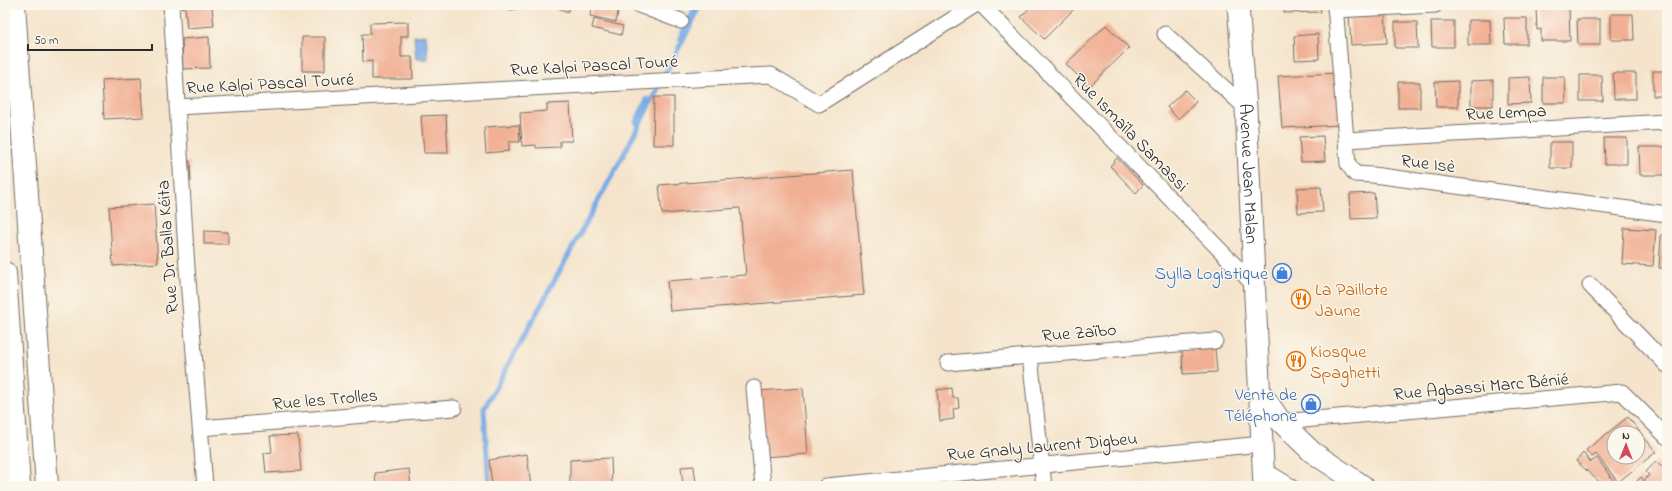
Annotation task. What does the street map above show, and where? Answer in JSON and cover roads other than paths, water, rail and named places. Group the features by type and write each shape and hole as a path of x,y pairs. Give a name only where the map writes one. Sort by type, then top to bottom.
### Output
{"highway":[{"path":"14,5 47,486"},
{"path":"5,273 19,486"}],"main road":[{"name":"Avenue Jean Malan","path":"1238,5 1246,108 1264,478"},
{"path":"1261,393 1281,422 1312,452 1363,486"}],"street":[{"name":"Rue Dr Balla Kéita","path":"171,5 187,268 205,486"},
{"path":"639,5 681,21"},
{"name":"Rue Kalpi Pascal Touré","path":"177,107 771,75 819,104 975,5"},
{"name":"Rue Ismaïla Samassi","path":"982,5 1254,285"},
{"path":"1335,7 1435,5"},
{"name":"Rue Isè","path":"1335,7 1348,164 1355,174 1373,175 1667,214"},
{"path":"1166,34 1246,108"},
{"name":"Rue Lempa","path":"1346,140 1667,122"},
{"path":"1590,285 1667,366"},
{"name":"Rue Zaïbo","path":"1044,486 1030,356 1215,340"},
{"path":"948,363 1030,356"},
{"path":"754,388 763,486"},
{"name":"Rue Agbassi Marc Bénié","path":"1281,422 1622,392 1667,437"},
{"name":"Rue les Trolles","path":"200,428 454,408"},
{"name":"Rue Gnaly Laurent Digbeu","path":"826,486 1262,444"},
{"path":"1264,478 1290,486"}],"water":[{"path":"426,35 428,59 416,59 414,36"}],"waterway":[{"path":"680,38 697,5"},
{"path":"489,486 484,409 625,152 701,5"},
{"path":"636,122 647,99"}],"place":[{"name":"Sylla Logistique","path":"1282,273"},
{"name":"La Paillote Jaune","path":"1301,299"},
{"name":"Kiosque Spaghetti","path":"1296,361"},
{"name":"Vente de Téléphone","path":"1311,404"}]}
